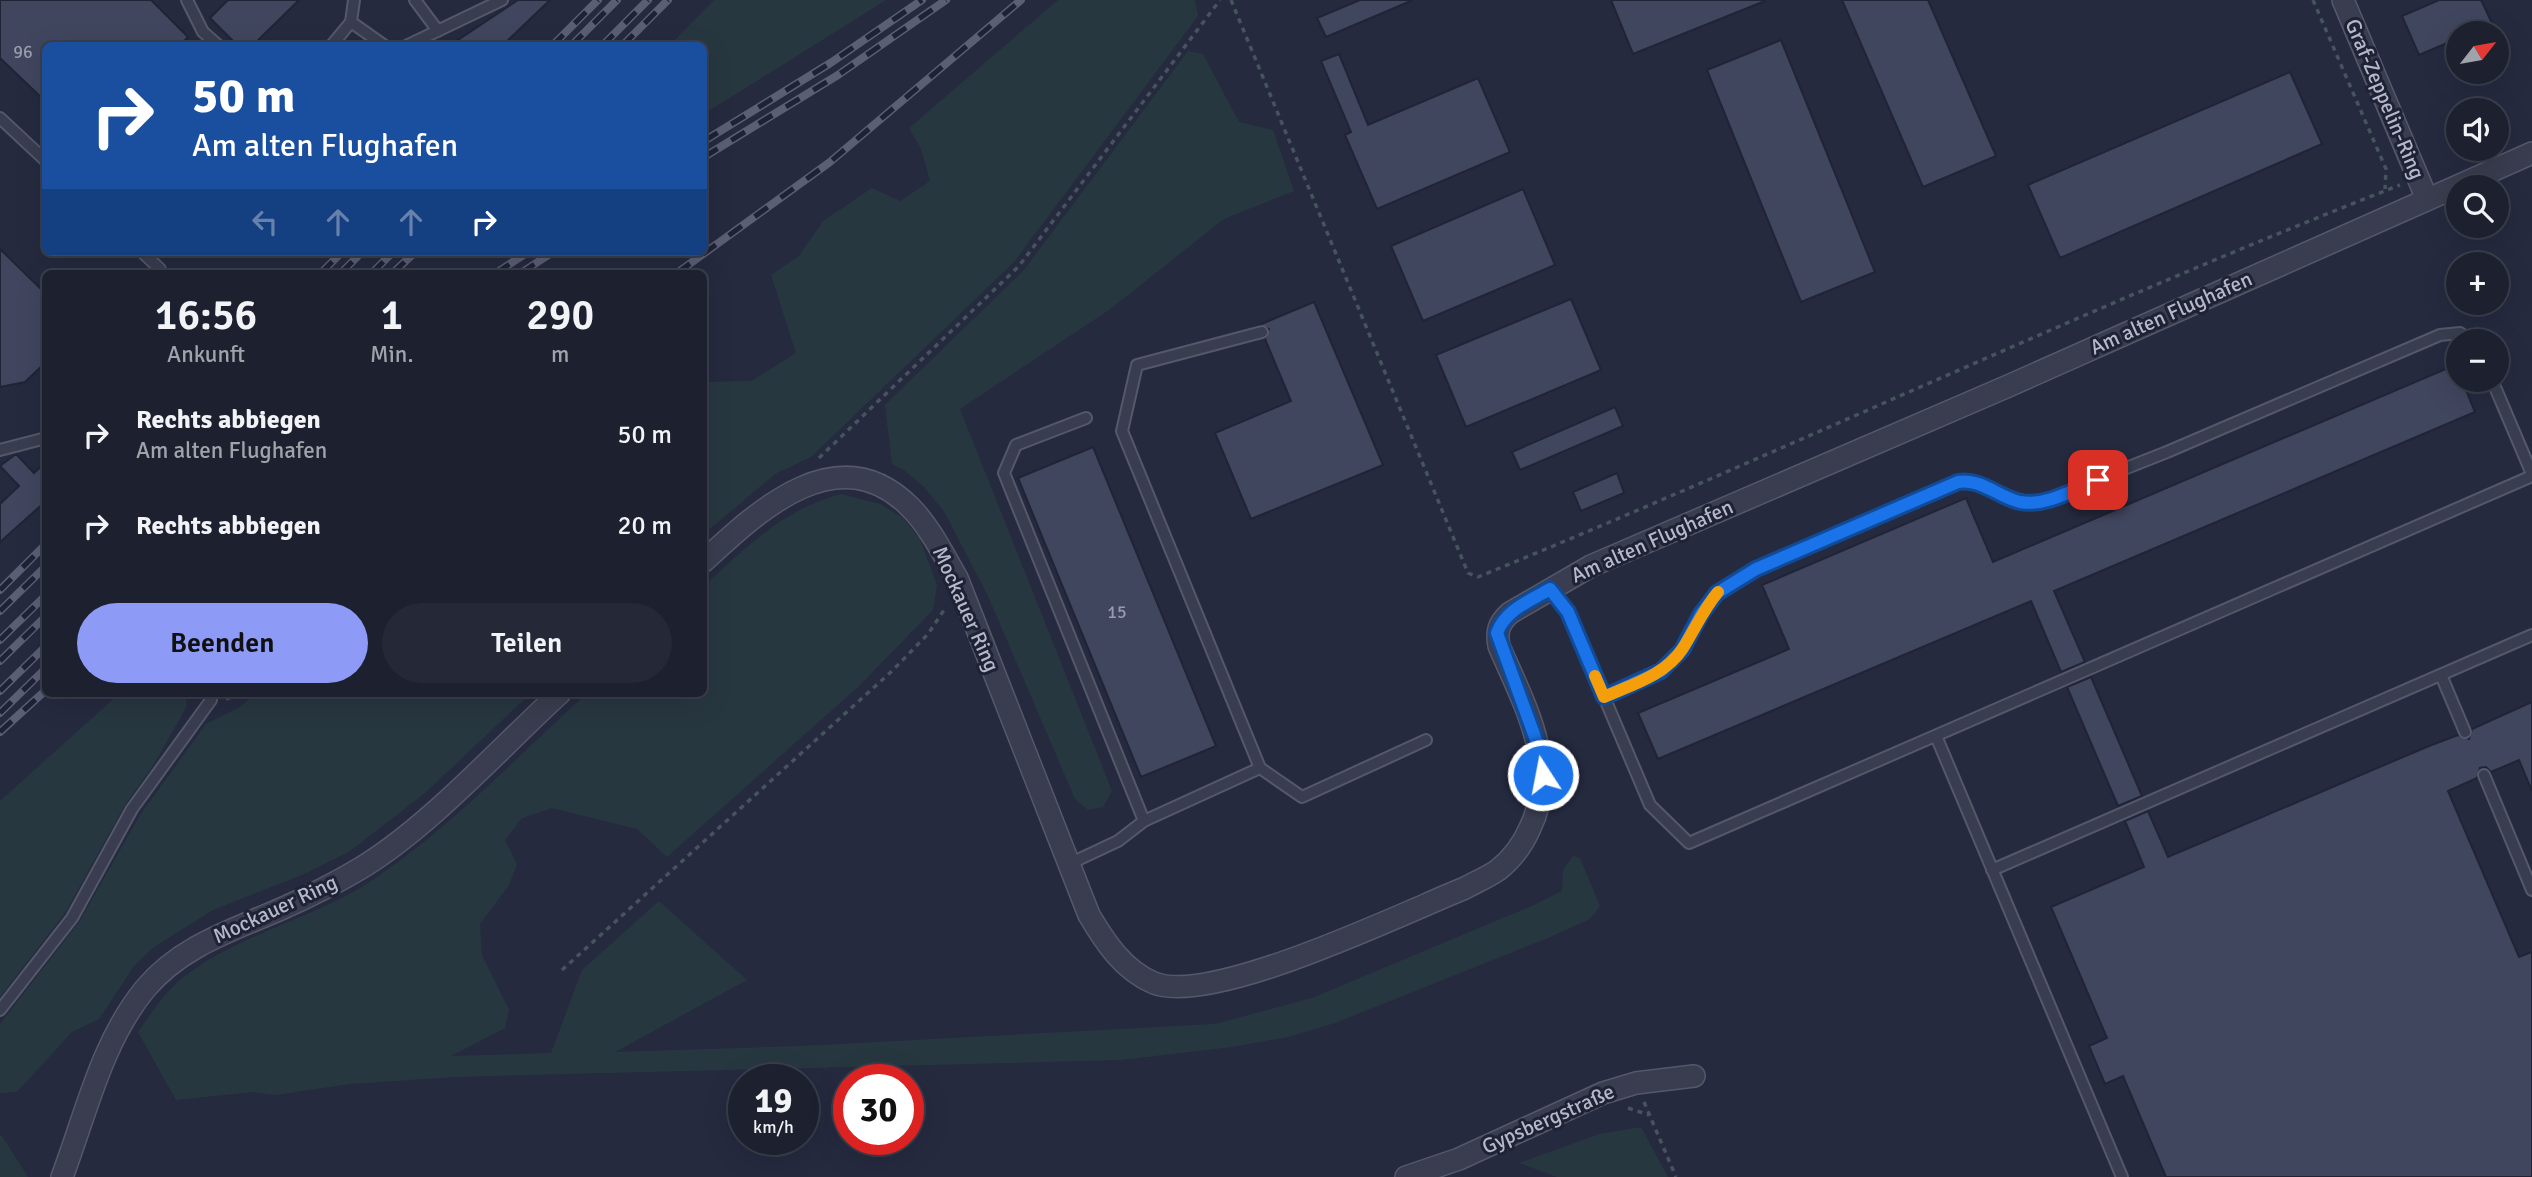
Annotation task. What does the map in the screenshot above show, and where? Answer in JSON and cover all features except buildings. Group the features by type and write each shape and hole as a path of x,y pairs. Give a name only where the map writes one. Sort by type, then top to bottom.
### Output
{"street":[{"name":"Graf-Zeppelin-Ring","path":"2343,0 2427,199"},
{"name":"Am alten Flughafen","path":"1069,864 1088,915 1111,950 1154,983 1183,988 1255,974 1465,888 1498,870 1522,846 1536,816 1543,780 1543,759 1497,633 1501,621 1510,613 1591,566 2006,387 2532,153"},
{"name":"Mockauer Ring","path":"707,558 762,511 806,483 839,478 882,487 909,506 932,535 957,578 1069,864"},
{"name":"Mockauer Ring","path":"62,1177 105,1056 122,1022 146,989 171,963 197,945 281,909 362,867 436,809 556,697"},
{"name":"Gypsbergstraße","path":"1406,1177 1459,1159 1603,1093 1636,1083 1694,1076"}],"lane":[{"path":"187,0 203,32 214,42"},
{"path":"334,42 351,22 354,0"},
{"path":"415,0 438,31"},
{"path":"415,42 502,0"},
{"path":"351,22 379,42"},
{"path":"0,118 42,157"},
{"path":"146,256 160,269"},
{"path":"1262,332 1137,365 1122,431 1260,768 1302,797 1426,740"},
{"path":"1604,697 1661,671 1682,650 1709,603 1727,587 1756,569 1958,482 1973,482 2023,503 2043,501 2179,447 2446,334"},
{"path":"1550,589 1568,612 1650,805 1689,843 2532,475 2497,392"},
{"path":"1086,418 1016,445 1004,473 1144,821"},
{"path":"0,450 42,439"},
{"path":"1992,870 2532,635"},
{"path":"2441,675 2465,733"},
{"path":"0,1010 72,918 132,809 211,700"},
{"path":"1936,736 2122,1177"},
{"path":"1069,864 1118,841 1144,821 1260,768"},
{"path":"2484,775 2532,890"}],"path":[{"path":"806,483 817,460 1019,266 1220,0"},
{"path":"1231,0 1468,573 1478,577 1578,536 1992,354 2419,177"},
{"path":"2313,0 2386,169 2385,191"},
{"path":"562,970 892,671 944,612 957,578"},
{"path":"1636,1083 1676,1177"}],"shaded area":[{"path":"714,0 886,0 707,112 707,42 673,42"},
{"path":"1058,0 1195,0 1198,16 1014,262 811,457 775,474 707,531 707,382 751,381 796,353 771,275 799,256 823,221 872,188 900,201 930,181 921,149 909,128"},
{"path":"1188,51 1203,54 1239,122 1273,130 1294,191 1224,219 1109,310 960,409 1112,791 1103,807 1088,810 1075,799 988,596 945,513 925,488 904,470 892,464 885,405 1024,270"},
{"path":"841,494 880,504 902,517 920,539 937,586 933,610 858,687 667,857 637,829 552,808 522,818 505,840 517,864 509,885 480,924 482,955 509,1010 505,1028 451,1056 551,1053 582,970 659,901 747,980 615,1052 802,1046 1215,1024 1312,998 1534,905 1562,891 1563,870 1573,856 1580,858 1600,906 1590,919 1548,938 1335,1023 1288,1037 1232,1047 1121,1060 924,1065 833,1064 833,1067 819,1068 819,1064 728,1064 728,1070 454,1077 350,1084 275,1095 253,1092 176,1100 138,1032 171,988 206,961 229,948 327,905 374,879 484,790 583,697 707,697 707,583 767,531 801,509"},
{"path":"116,697 186,697 187,706 154,764 125,805 65,913 0,997 0,801"},
{"path":"252,697 527,697 425,793 350,851 307,873 213,910 154,947 134,966 99,1019 72,1032 17,1092 0,1093 0,1024 79,922 140,815 206,724 238,708"},
{"path":"1641,1127 1668,1177 1557,1177 1519,1163 1599,1134"},
{"path":"2,1136 28,1177 0,1177"}],"railway":[{"path":"556,42 598,0"},
{"path":"575,42 617,0"},
{"path":"606,42 648,0"},
{"path":"626,42 668,0"},
{"path":"707,139 832,62 922,0"},
{"path":"707,155 838,75 946,0"},
{"path":"707,251 830,162 1021,0"},
{"path":"324,270 338,256"},
{"path":"344,270 358,256"},
{"path":"375,270 389,256"},
{"path":"396,270 411,256"},
{"path":"501,270 522,256"},
{"path":"526,270 547,256"},
{"path":"681,270 700,256"},
{"path":"0,590 42,548"},
{"path":"0,611 42,570"},
{"path":"0,640 42,599"},
{"path":"0,661 42,620"},
{"path":"0,691 42,650"},
{"path":"0,713 42,672"},
{"path":"0,732 42,694"}],"slow traffic":[{"path":"1595,676 1604,697 1661,671 1682,650 1701,614 1718,592"}],"route":[{"path":"1543,775 1543,759 1499,646 1497,633 1501,621 1510,613 1550,589 1568,612 1604,697 1661,671 1682,650 1701,614 1717,593 1756,569 1958,482 1973,482 2012,500 2033,503 2098,480"}]}
